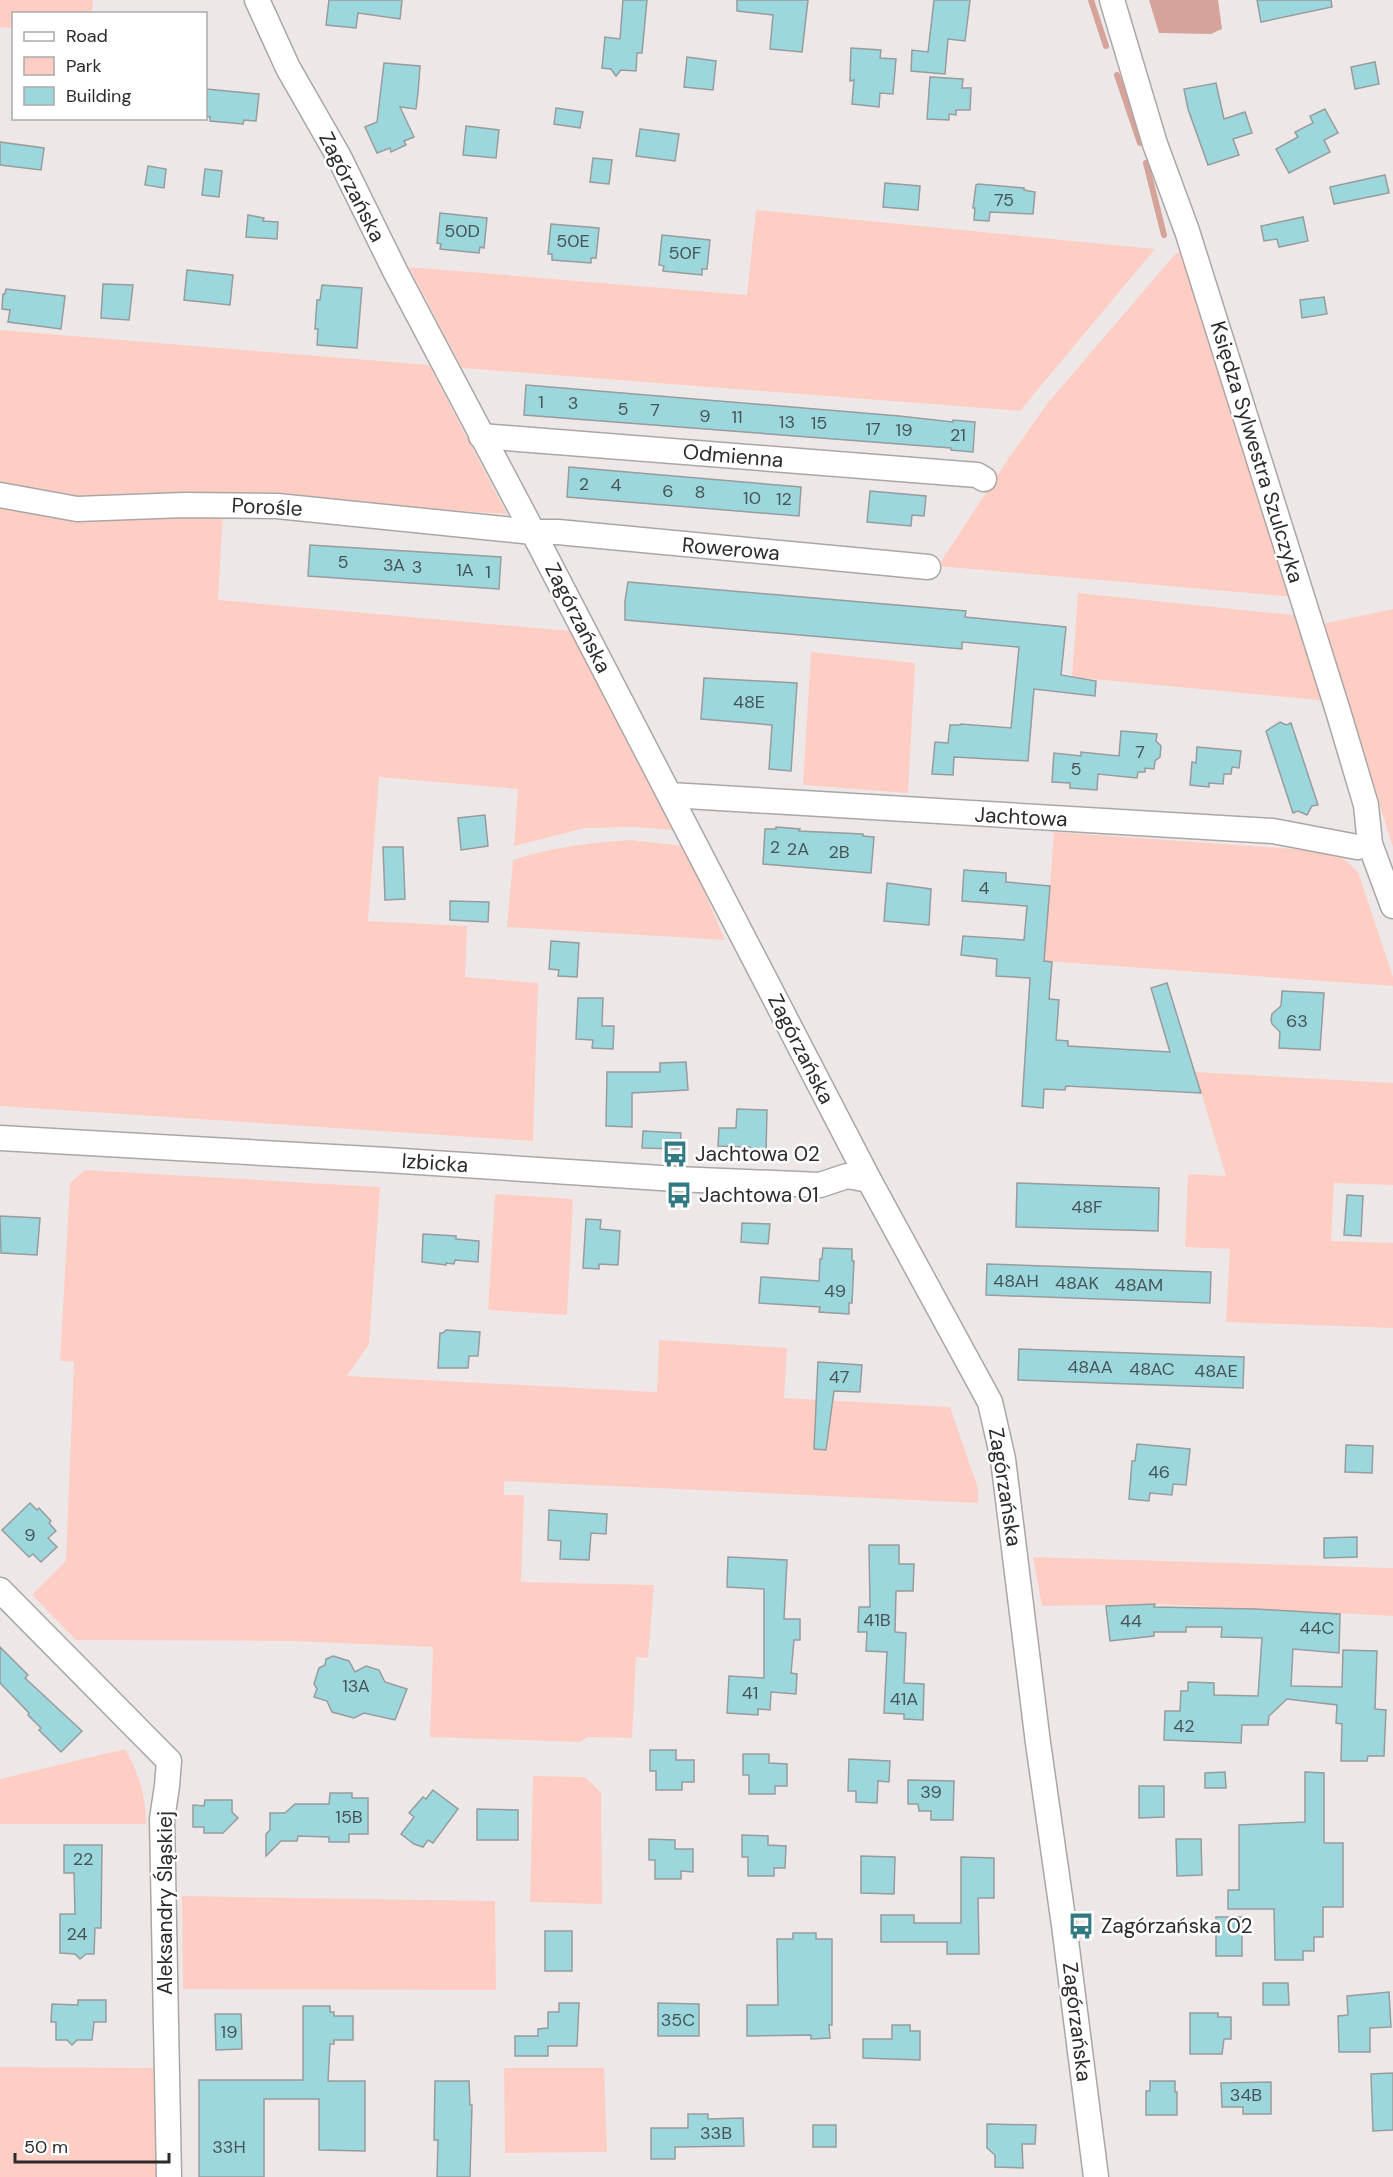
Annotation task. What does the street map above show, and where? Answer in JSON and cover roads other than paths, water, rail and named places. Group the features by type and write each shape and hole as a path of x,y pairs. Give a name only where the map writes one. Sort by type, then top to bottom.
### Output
{"street":[{"name":"Zagórzańska","path":"256,0 288,68 339,157 395,271 869,1180 990,1402 1003,1459 1096,2177"},
{"name":"Księdza Sylwestra Szulczyka","path":"1112,0 1155,144 1187,231 1338,711 1365,805 1370,844 1393,906"},
{"name":"Odmienna","path":"481,436 977,475 984,479"},
{"name":"Porośle","path":"0,495 77,509 184,505 277,506 533,532"},
{"name":"Rowerowa","path":"533,532 558,532 928,567"},
{"name":"Jachtowa","path":"670,795 1273,831 1357,847 1370,844"},
{"name":"Izbicka","path":"0,1138 710,1181 820,1185 847,1176 869,1180"},
{"name":"Aleksandry Śląskiej","path":"0,1590 169,1761 162,1819 169,2177"}],"waterway":[{"path":"1091,0 1106,46"},
{"path":"1117,75 1140,143"},
{"path":"1146,163 1164,235"}],"place":[{"name":"Jachtowa 02","path":"675,1154"},
{"name":"Jachtowa 01","path":"679,1195"},
{"name":"Zagórzańska 02","path":"1081,1926"}]}
